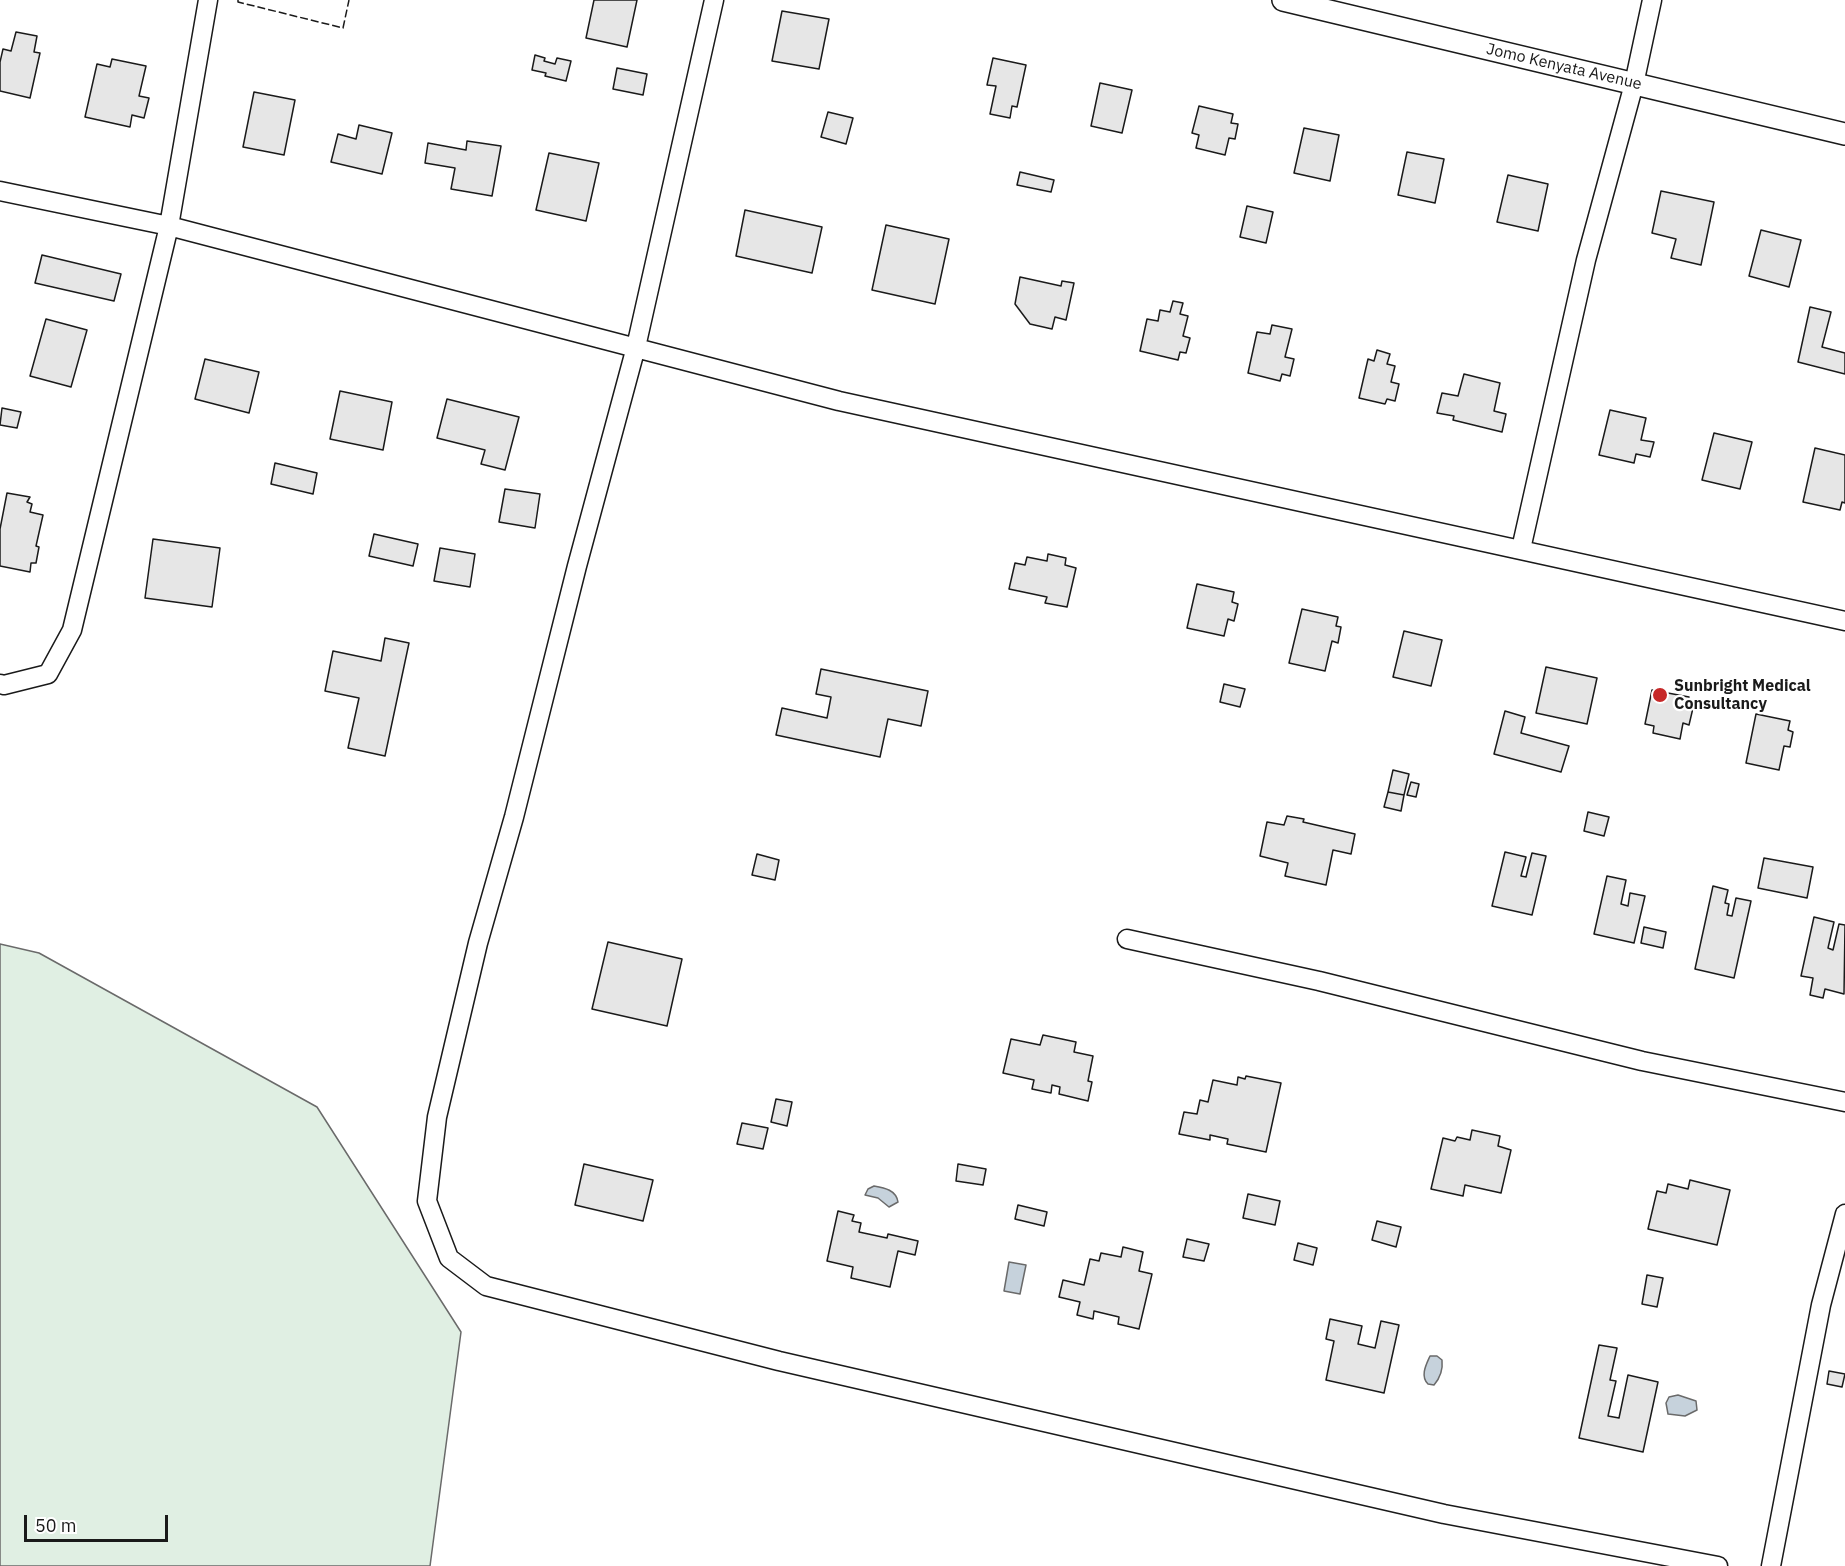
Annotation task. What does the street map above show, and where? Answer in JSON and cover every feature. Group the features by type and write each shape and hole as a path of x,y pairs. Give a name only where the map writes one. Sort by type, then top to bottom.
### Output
{"street":[{"path":"0,684 48,674 72,630 169,226 208,0"},
{"path":"714,0 636,347 574,577 514,817 478,943 437,1117 427,1201 449,1258 486,1286 779,1361 1444,1514 1718,1566"},
{"name":"Jomo Kenyata Avenue","path":"1283,0 1845,134"},
{"path":"1521,549 1586,260 1634,84 1652,0"},
{"path":"0,191 169,226 839,401 1845,621"},
{"path":"1127,939 1319,981 1642,1061 1845,1102"},
{"path":"1771,1566 1821,1305 1845,1214"}],"green space":[{"path":"0,944 39,953 317,1107 461,1332 430,1566 0,1566"}],"shaded area":[{"path":"874,1186 892,1192 898,1202 889,1207 878,1198 865,1195 868,1189"},
{"path":"1009,1262 1026,1265 1020,1294 1004,1291"},
{"path":"1430,1356 1437,1356 1442,1360 1441,1373 1434,1385 1428,1384 1424,1378 1424,1370"},
{"path":"1678,1395 1696,1401 1697,1410 1685,1416 1668,1414 1666,1403 1669,1397"}],"building":[{"path":"594,0 637,0 627,47 586,38"},
{"path":"782,11 829,19 819,69 772,61"},
{"path":"16,32 37,36 34,52 40,53 30,98 0,91 0,62 3,49 11,51"},
{"path":"535,55 555,64 557,58 571,61 566,81 532,70"},
{"path":"993,58 1026,65 1017,107 1012,106 1010,118 990,114 996,86 987,85"},
{"path":"112,59 146,66 139,96 149,98 144,118 132,115 130,127 85,117 97,64 110,67"},
{"path":"617,68 647,74 643,95 613,89"},
{"path":"1100,83 1132,90 1122,133 1091,126"},
{"path":"254,92 295,100 284,155 243,147"},
{"path":"1199,106 1233,114 1231,123 1238,124 1235,139 1229,138 1225,155 1196,148 1199,135 1192,133"},
{"path":"828,112 853,118 846,144 821,137"},
{"path":"359,125 392,133 382,174 331,162 338,134 356,139"},
{"path":"1304,128 1339,135 1330,181 1294,173"},
{"path":"467,141 501,146 492,196 451,189 455,168 425,163 428,143 466,150"},
{"path":"1407,152 1444,159 1435,203 1398,195"},
{"path":"549,153 599,163 586,221 536,210"},
{"path":"1020,172 1054,180 1051,192 1017,185"},
{"path":"1508,175 1548,184 1538,231 1497,222"},
{"path":"1661,191 1714,202 1701,265 1671,258 1676,239 1652,233"},
{"path":"1247,206 1273,212 1266,243 1240,237"},
{"path":"745,210 822,227 812,273 736,256"},
{"path":"886,225 949,239 935,304 872,290"},
{"path":"1761,230 1801,240 1789,287 1749,276"},
{"path":"42,255 121,274 114,301 35,283"},
{"path":"1020,277 1061,286 1062,281 1074,283 1066,320 1055,317 1052,329 1030,324 1015,304"},
{"path":"1173,301 1183,303 1180,314 1188,316 1183,336 1190,338 1186,353 1180,352 1178,360 1140,351 1147,319 1158,321 1160,310 1170,312"},
{"path":"1810,307 1831,312 1822,347 1845,353 1845,374 1798,362"},
{"path":"46,319 87,330 71,387 30,376"},
{"path":"1272,325 1292,329 1285,357 1294,359 1290,376 1282,374 1280,381 1248,373 1257,332 1270,334"},
{"path":"1377,350 1390,354 1387,364 1395,366 1391,382 1399,384 1395,401 1387,399 1385,404 1359,398 1368,359 1374,361"},
{"path":"205,359 259,372 249,413 195,399"},
{"path":"1464,374 1500,383 1494,411 1506,414 1502,432 1453,420 1454,416 1437,413 1442,393 1458,396"},
{"path":"340,391 392,402 383,450 330,439"},
{"path":"447,399 519,417 505,470 481,464 485,450 437,438"},
{"path":"2,408 21,412 17,428 0,425"},
{"path":"1610,410 1646,418 1641,440 1654,442 1650,457 1636,454 1634,463 1599,455"},
{"path":"1714,433 1752,442 1740,489 1702,480"},
{"path":"1815,448 1845,455 1845,503 1842,502 1840,510 1803,502"},
{"path":"275,463 317,473 313,494 271,484"},
{"path":"505,489 540,494 535,528 499,522"},
{"path":"7,493 30,497 27,502 32,504 30,512 43,515 36,546 39,547 36,563 31,563 30,572 0,566 0,529"},
{"path":"374,534 418,544 413,566 369,556"},
{"path":"153,539 220,548 212,607 145,598"},
{"path":"440,548 475,554 470,587 434,581"},
{"path":"1048,554 1066,558 1065,565 1076,568 1067,607 1045,603 1047,597 1009,589 1015,563 1025,565 1027,557 1047,561"},
{"path":"1197,584 1234,592 1232,602 1238,604 1234,621 1228,619 1224,636 1187,628"},
{"path":"1302,609 1338,617 1336,626 1341,627 1338,643 1332,641 1325,671 1289,663"},
{"path":"1404,631 1442,640 1431,686 1393,677"},
{"path":"385,638 409,643 385,756 348,748 359,698 325,691 333,651 381,661"},
{"path":"1546,667 1597,678 1587,724 1536,713"},
{"path":"821,669 928,691 921,726 888,719 880,757 776,735 782,708 827,718 831,697 816,694"},
{"path":"1224,684 1245,689 1240,707 1220,702"},
{"path":"1652,690 1689,697 1687,707 1693,708 1689,725 1683,723 1680,739 1653,733 1654,726 1645,724"},
{"path":"1505,711 1525,717 1521,733 1569,746 1561,772 1494,754"},
{"path":"1756,714 1790,721 1788,730 1793,732 1790,747 1784,746 1779,770 1746,763"},
{"path":"1393,770 1409,774 1404,795 1388,792"},
{"path":"1411,782 1419,784 1416,797 1407,795"},
{"path":"1388,792 1404,795 1401,811 1384,807"},
{"path":"1588,812 1609,817 1604,836 1584,831"},
{"path":"1287,816 1355,834 1351,854 1333,850 1326,885 1285,876 1288,863 1260,856 1267,822 1284,825"},
{"path":"1505,852 1526,857 1521,876 1526,877 1532,853 1546,856 1532,915 1492,906"},
{"path":"757,854 779,860 775,880 752,875"},
{"path":"1764,858 1813,867 1807,898 1758,888"},
{"path":"1607,876 1626,880 1621,904 1628,906 1630,893 1645,896 1634,943 1594,934"},
{"path":"1713,886 1728,890 1725,903 1729,904 1727,915 1732,916 1736,898 1751,901 1734,978 1695,969"},
{"path":"1814,917 1834,922 1828,948 1833,950 1839,924 1845,925 1844,994 1825,989 1823,998 1810,995 1813,978 1801,976"},
{"path":"1644,927 1666,932 1663,948 1641,943"},
{"path":"608,942 682,959 667,1026 592,1009"},
{"path":"1043,1035 1076,1042 1074,1052 1093,1056 1088,1081 1092,1082 1088,1101 1059,1094 1060,1087 1052,1085 1051,1093 1032,1089 1034,1080 1003,1073 1011,1039 1040,1045"},
{"path":"1246,1076 1281,1083 1266,1152 1227,1144 1228,1139 1210,1135 1210,1140 1179,1134 1184,1112 1197,1114 1200,1100 1208,1102 1213,1080 1237,1085 1238,1077 1245,1079"},
{"path":"776,1099 792,1102 787,1126 771,1122"},
{"path":"742,1123 768,1128 763,1149 737,1144"},
{"path":"1472,1130 1500,1136 1498,1146 1511,1150 1501,1193 1465,1185 1463,1196 1431,1189 1443,1138 1455,1141 1457,1137 1470,1140"},
{"path":"584,1164 653,1180 643,1221 575,1205"},
{"path":"958,1164 986,1169 983,1185 956,1181"},
{"path":"1690,1180 1730,1190 1717,1245 1648,1229 1657,1191 1666,1193 1668,1184 1688,1189"},
{"path":"1248,1194 1280,1201 1275,1225 1243,1218"},
{"path":"1018,1205 1047,1212 1044,1226 1015,1219"},
{"path":"838,1211 854,1215 852,1221 861,1223 859,1232 887,1238 888,1234 918,1241 915,1255 898,1251 890,1287 851,1278 853,1267 827,1261"},
{"path":"1377,1221 1401,1227 1396,1247 1372,1240"},
{"path":"1187,1239 1209,1244 1204,1261 1183,1257"},
{"path":"1298,1243 1317,1248 1313,1265 1294,1260"},
{"path":"1123,1247 1143,1252 1139,1271 1152,1274 1139,1329 1118,1324 1119,1317 1094,1311 1093,1319 1077,1315 1080,1302 1059,1297 1063,1280 1084,1285 1090,1259 1099,1261 1101,1253 1121,1257"},
{"path":"1647,1275 1663,1278 1657,1307 1642,1304"},
{"path":"1330,1319 1362,1326 1358,1344 1375,1348 1381,1321 1399,1325 1384,1393 1326,1380 1334,1341 1326,1339"},
{"path":"1599,1345 1617,1348 1610,1380 1616,1381 1608,1416 1619,1418 1628,1375 1658,1382 1643,1452 1579,1438"},
{"path":"1829,1371 1845,1374 1842,1387 1827,1384"}],"fence":[{"path":"238,0 238,2 343,28 349,0"}],"place":[{"name":"Sunbright Medical Consultancy","path":"1660,695"}]}
